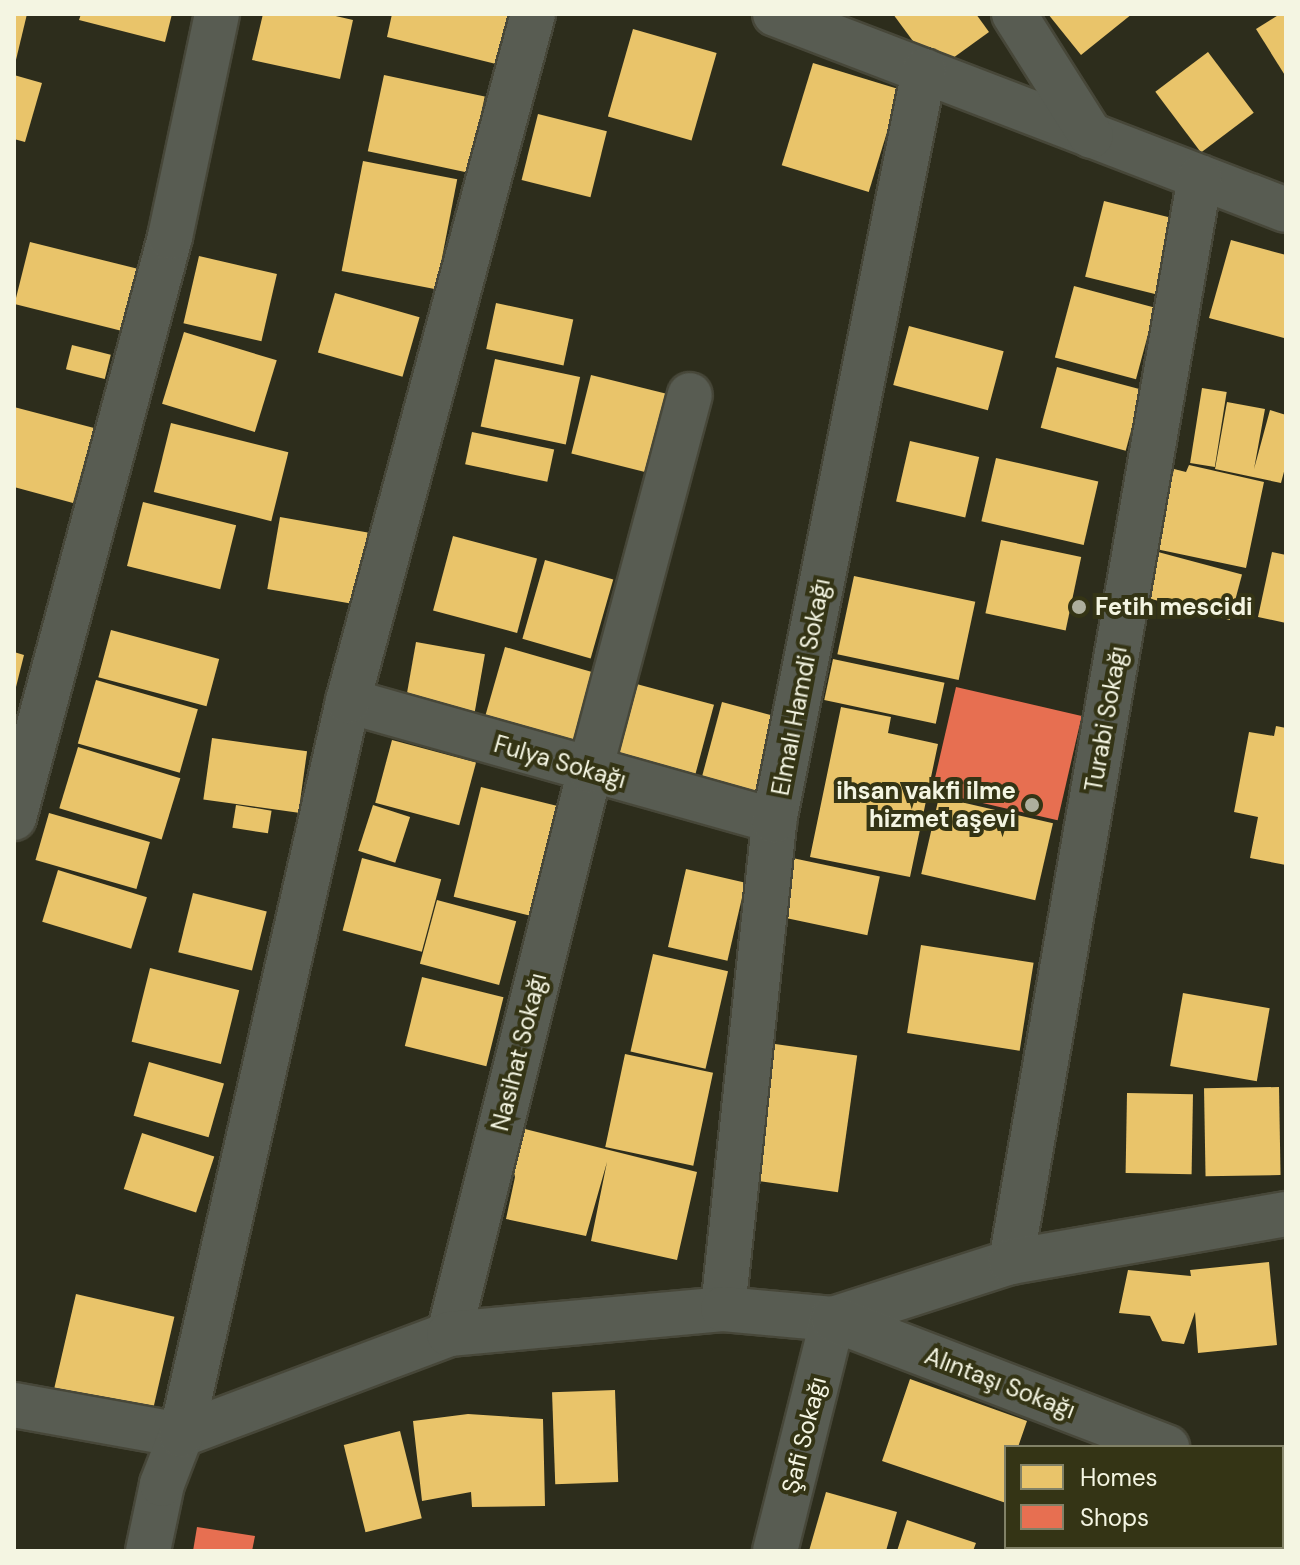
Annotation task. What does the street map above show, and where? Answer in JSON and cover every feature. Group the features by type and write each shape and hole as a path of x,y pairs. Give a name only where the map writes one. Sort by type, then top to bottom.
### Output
{"street":[{"path":"14,818 170,237 217,14"},
{"path":"148,1551 162,1484 181,1435 348,701 533,14"},
{"path":"775,14 1286,210"},
{"path":"1014,14 1091,136"},
{"name":"Elmalı Hamdi Sokağı","path":"723,1309 774,821 924,71"},
{"name":"Turabi Sokağı","path":"1011,1262 1200,177"},
{"name":"Nasihat Sokağı","path":"449,1334 590,770 690,395"},
{"name":"Fulya Sokağı","path":"348,701 774,821"},
{"path":"14,1405 181,1435 449,1334 723,1309 833,1319 1011,1262 1286,1214"},
{"name":"Alıntaşı Sokağı","path":"833,1319 1162,1445"},
{"name":"Şafi Sokağı","path":"775,1551 833,1319"}],"building: Homes":[{"path":"14,14 27,14 15,64 14,64"},
{"path":"81,14 172,14 165,42 79,20"},
{"path":"263,14 327,14 353,20 340,79 252,60"},
{"path":"392,14 508,14 496,64 387,37"},
{"path":"893,14 976,14 989,32 935,71"},
{"path":"1048,14 1132,14 1081,55"},
{"path":"1280,14 1286,14 1286,77 1256,29"},
{"path":"633,29 717,53 692,140 608,116"},
{"path":"1208,52 1254,113 1201,152 1155,92"},
{"path":"813,63 900,90 869,192 782,165"},
{"path":"14,75 42,83 25,142 14,139"},
{"path":"384,75 485,96 469,173 368,151"},
{"path":"538,114 607,131 590,197 522,180"},
{"path":"363,161 457,179 436,289 342,271"},
{"path":"1104,201 1175,219 1156,294 1085,277"},
{"path":"1231,240 1286,255 1284,338 1209,318"},
{"path":"30,242 141,270 125,332 15,304"},
{"path":"199,256 277,274 261,341 183,323"},
{"path":"1074,286 1155,308 1136,379 1055,357"},
{"path":"335,293 420,317 403,377 318,353"},
{"path":"496,303 573,319 564,365 486,349"},
{"path":"909,326 1004,351 988,410 893,385"},
{"path":"184,332 277,360 255,432 162,404"},
{"path":"72,345 111,355 105,379 66,369"},
{"path":"495,359 580,377 566,445 481,426"},
{"path":"1057,367 1142,390 1126,451 1041,428"},
{"path":"591,375 673,396 654,474 571,454"},
{"path":"1202,388 1227,392 1215,467 1190,463"},
{"path":"1227,402 1265,409 1254,469 1270,410 1286,415 1286,464 1281,483 1215,469"},
{"path":"14,407 94,428 73,503 14,487"},
{"path":"171,423 288,452 271,521 154,492"},
{"path":"472,432 554,449 547,482 465,464"},
{"path":"910,441 979,457 965,517 896,501"},
{"path":"996,458 1098,482 1084,545 981,521"},
{"path":"1189,465 1264,482 1246,568 1156,549 1174,469 1186,472"},
{"path":"143,502 236,525 220,589 127,566"},
{"path":"280,517 368,532 355,604 267,589"},
{"path":"453,536 537,559 517,633 433,610"},
{"path":"1001,540 1081,557 1066,630 985,613"},
{"path":"1158,552 1242,575 1230,620 1146,597"},
{"path":"1272,552 1286,555 1286,623 1258,617"},
{"path":"545,560 613,580 591,658 522,639"},
{"path":"854,576 975,602 959,680 837,654"},
{"path":"111,630 219,659 207,706 98,677"},
{"path":"416,642 485,654 475,713 406,701"},
{"path":"505,647 596,673 572,757 481,731"},
{"path":"14,652 24,655 15,691 14,691"},
{"path":"833,659 945,683 936,724 824,700"},
{"path":"96,680 198,709 180,773 78,743"},
{"path":"629,682 714,705 693,785 608,762"},
{"path":"722,702 780,718 756,808 698,793"},
{"path":"841,707 891,717 888,733 938,744 910,877 810,857"},
{"path":"1276,726 1286,728 1286,865 1250,858 1258,817 1234,812 1249,732 1274,736"},
{"path":"212,738 307,751 298,813 203,799"},
{"path":"392,740 476,763 459,825 375,803"},
{"path":"78,747 180,778 162,839 59,808"},
{"path":"481,787 561,807 533,916 454,897"},
{"path":"939,797 1053,823 1035,900 921,874"},
{"path":"236,805 272,811 268,833 232,828"},
{"path":"373,805 410,817 395,863 358,851"},
{"path":"49,813 150,842 136,889 35,860"},
{"path":"783,856 880,877 867,935 771,915"},
{"path":"362,858 441,879 422,952 343,930"},
{"path":"686,869 745,883 727,961 668,947"},
{"path":"58,870 147,897 131,949 42,922"},
{"path":"193,893 267,911 252,971 178,952"},
{"path":"437,900 516,921 499,985 420,964"},
{"path":"921,945 1034,963 1020,1051 907,1033"},
{"path":"653,954 728,971 706,1069 631,1051"},
{"path":"150,968 239,990 221,1064 132,1042"},
{"path":"422,977 504,997 486,1066 405,1046"},
{"path":"1183,993 1270,1008 1257,1081 1170,1066"},
{"path":"775,1044 857,1056 838,1192 756,1181"},
{"path":"625,1054 713,1073 693,1166 605,1147"},
{"path":"149,1062 224,1083 209,1137 134,1116"},
{"path":"1279,1087 1281,1175 1206,1176 1204,1088"},
{"path":"1127,1093 1193,1094 1192,1174 1126,1173"},
{"path":"505,1124 697,1172 677,1260 591,1241 607,1162 586,1236 506,1219 515,1177"},
{"path":"142,1133 214,1156 196,1213 124,1189"},
{"path":"1269,1262 1277,1345 1198,1353 1195,1312 1184,1344 1162,1341 1150,1316 1119,1313 1128,1270 1191,1276 1190,1270"},
{"path":"76,1294 174,1317 150,1424 51,1401"},
{"path":"910,1379 1027,1421 1019,1445 1004,1445 1004,1502 882,1461"},
{"path":"615,1390 618,1482 555,1484 552,1392"},
{"path":"468,1414 543,1419 545,1506 472,1507 471,1492 422,1501 413,1421"},
{"path":"400,1431 422,1518 365,1532 344,1445"},
{"path":"826,1492 897,1512 886,1551 809,1551"},
{"path":"1286,1515 1286,1551 1224,1551 1284,1549"},
{"path":"907,1520 976,1543 973,1551 897,1551"}],"building: Shops":[{"path":"956,687 1082,716 1058,820 932,791"},
{"path":"197,1527 255,1536 252,1551 193,1551"}],"place":[{"name":"Fetih mescidi","path":"1079,607"},
{"name":"ihsan vakfi ilme hizmet aşevi","path":"1032,805"}]}
